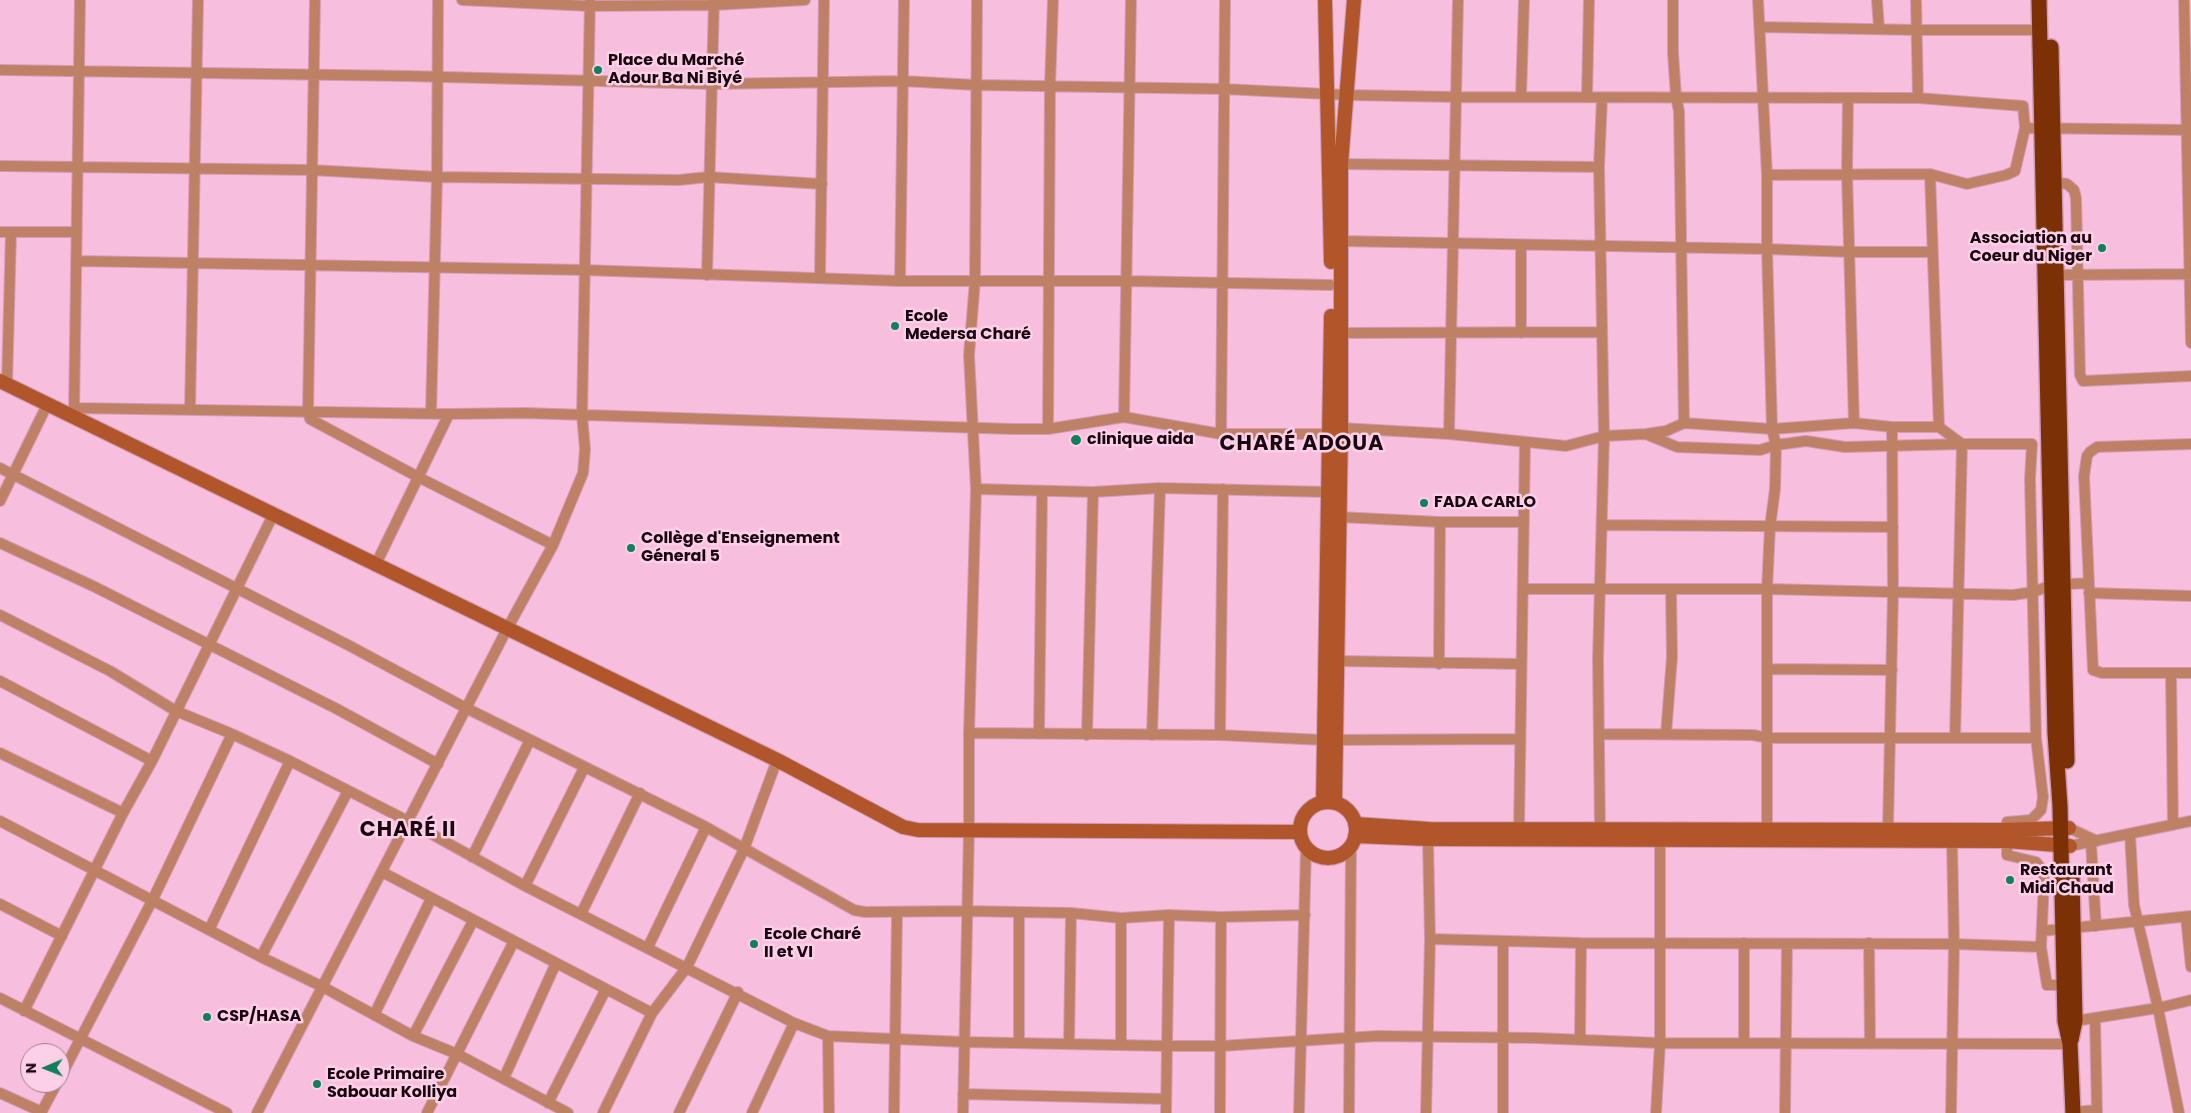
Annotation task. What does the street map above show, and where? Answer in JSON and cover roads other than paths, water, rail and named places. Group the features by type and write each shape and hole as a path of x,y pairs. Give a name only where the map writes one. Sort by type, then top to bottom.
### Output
{"highway":[{"path":"2039,0 2047,128 2054,182 2057,275 2055,733 2065,828 2068,929 2075,1021 2075,1030 2070,1044"},
{"path":"2050,0 2047,128 2057,584"},
{"path":"2068,929 2064,986 2065,1021 2070,1044 2073,1113"}],"street":[{"path":"74,413 80,0"},
{"path":"190,410 198,0"},
{"path":"314,0 308,412 312,421 552,545"},
{"path":"431,413 437,177 438,0"},
{"path":"462,0 590,3 714,3 805,0"},
{"path":"820,277 824,0"},
{"path":"900,280 904,0"},
{"path":"963,1113 969,830 969,733 976,489 969,355 975,280 977,0"},
{"path":"1048,429 1050,86 1054,0"},
{"path":"1124,417 1131,0"},
{"path":"1221,434 1225,0"},
{"path":"1325,0 1331,284 1327,492 1329,802"},
{"path":"1329,740 1338,661 1341,428 1341,164 1354,0"},
{"path":"1449,434 1458,0"},
{"path":"1521,97 1524,0"},
{"path":"1587,97 1589,0"},
{"path":"1673,0 1673,53 1679,112 1684,423"},
{"path":"1758,0 1767,175 1772,429 1776,445 1775,489 1770,527 1767,589 1767,830"},
{"path":"1878,0 1879,28"},
{"path":"1916,0 1918,98"},
{"path":"2184,0 2189,130 2191,343"},
{"path":"257,1113 552,545 584,473 585,449 582,415 590,3"},
{"path":"707,275 708,177 714,3"},
{"path":"1760,27 2040,30"},
{"path":"0,70 438,76 712,84 902,81 976,85 1224,89 1347,95 1456,97 1918,98 2023,106 2025,128 2015,171 2010,173 1967,184 1930,174 1767,175"},
{"path":"1600,830 1598,667 1604,436 1601,332 1602,245 1599,167 1602,98"},
{"path":"1848,99 1847,174 1854,423"},
{"path":"2025,128 2189,130"},
{"path":"1341,164 1599,167"},
{"path":"0,166 312,170 437,177 679,180 708,177 822,184"},
{"path":"1930,174 1939,427"},
{"path":"2054,182 2067,184 2074,190 2076,198 2080,375 2083,381 2191,376"},
{"path":"76,232 5,232 4,382 47,405 74,413 375,566 777,760 903,827 918,830 1300,832"},
{"path":"1340,241 1521,246 1602,245 1767,248 1850,252 1932,252"},
{"path":"1521,246 1521,333"},
{"path":"76,261 584,270 900,280 1331,284"},
{"path":"2057,275 2190,274"},
{"path":"1340,332 1451,334 1601,332"},
{"path":"0,501 47,405"},
{"path":"74,413 109,410 449,414 525,413 1048,429 1124,417 1221,434 1328,434 1341,428 1449,434 1566,446 1604,436 1666,431 1684,423 1772,429 1854,423 1892,427 1939,427 1962,444"},
{"path":"375,566 420,478 449,414"},
{"path":"1888,828 1894,592 1892,427"},
{"path":"1646,434 1677,447 1760,450 1776,445 1806,441 1845,447 2032,444 2030,479 2036,738 2043,797 2041,810 2031,820 2007,822 2007,855 2036,862 2041,868 2044,878 2041,947 2047,985 2064,986"},
{"path":"1519,829 1520,664 1524,589 1525,442"},
{"path":"1955,738 1962,444"},
{"path":"2191,444 2097,447 2090,452 2084,476 2093,670 2102,673 2191,673"},
{"path":"0,468 237,588 466,708 706,827 854,910 897,913 967,911 1071,912 1121,918 1169,915 1221,917 1305,915"},
{"path":"976,489 1093,492 1160,488 1327,492"},
{"path":"1152,735 1160,488"},
{"path":"1220,735 1223,489"},
{"path":"1039,734 1042,492"},
{"path":"1087,735 1093,492"},
{"path":"24,1011 123,813 152,761 273,515"},
{"path":"1339,517 1440,522 1523,522"},
{"path":"1439,664 1440,522"},
{"path":"1602,525 1893,527"},
{"path":"0,543 93,586 208,644 336,709 438,764"},
{"path":"1524,589 1767,589 2013,595 2033,592 2057,584 2191,596"},
{"path":"1666,734 1672,656 1671,589"},
{"path":"0,616 110,671 176,711 290,761 408,821 525,886 738,992 794,1023 828,1036 1121,1046 1221,1046 1376,1036 1660,1043 2070,1044"},
{"path":"1338,661 1520,664"},
{"path":"1768,669 1892,670"},
{"path":"2170,673 2173,826"},
{"path":"0,681 152,761"},
{"path":"969,733 1220,735 1329,740 1520,738"},
{"path":"70,1059 153,900 232,734"},
{"path":"1599,734 1753,736 1768,738 2036,738"},
{"path":"472,857 530,740"},
{"path":"0,753 123,813"},
{"path":"603,1113 652,1013 687,967 744,849 777,760"},
{"path":"209,930 290,761"},
{"path":"525,886 584,768"},
{"path":"261,957 348,791"},
{"path":"581,914 640,793"},
{"path":"1299,1113 1306,848 1300,832 1301,820 1307,810 1329,802 1348,810 1354,835 1349,1113"},
{"path":"0,821 261,957 323,987 413,1036 457,1054 568,1113"},
{"path":"1354,835 1429,829 1767,830 1888,828 2007,836 2066,846 2094,842 2191,821"},
{"path":"648,947 706,827"},
{"path":"1354,835 1428,839 1952,841 2065,828 2094,842"},
{"path":"2130,834 2134,905 2158,1008 2179,1113"},
{"path":"1306,848 1321,857 1332,858 1342,854 1354,835"},
{"path":"1426,1113 1430,939 1428,839"},
{"path":"1656,1113 1660,1043 1660,841"},
{"path":"1951,1113 1954,944 1952,841"},
{"path":"2094,842 2096,926"},
{"path":"382,872 430,899 652,1013"},
{"path":"374,1015 430,899"},
{"path":"0,904 62,936"},
{"path":"1018,1043 1019,912"},
{"path":"1069,1044 1071,912"},
{"path":"894,1113 897,913"},
{"path":"1166,1113 1169,915"},
{"path":"1220,1113 1221,917"},
{"path":"2042,931 2188,917 2191,967"},
{"path":"1121,918 1121,1046"},
{"path":"413,1036 473,921"},
{"path":"1430,939 1581,943 1869,943 2041,947"},
{"path":"427,1113 514,941"},
{"path":"1503,941 1503,1113"},
{"path":"1580,1040 1581,943"},
{"path":"1869,943 1870,1044"},
{"path":"1744,944 1744,1042"},
{"path":"1785,1113 1787,944"},
{"path":"504,1078 556,963"},
{"path":"548,1103 606,989"},
{"path":"679,1113 738,992"},
{"path":"0,998 227,1113"},
{"path":"2075,1021 2158,1008 2191,1000"},
{"path":"2073,1113 2097,1112 2094,1018"},
{"path":"752,1113 794,1023"},
{"path":"828,1036 829,1113"},
{"path":"0,1093 41,1113 52,1093"},
{"path":"962,1094 1166,1099"}],"place":[{"name":"Place du Marché Adour Ba Ni Biyé","path":"598,70"},
{"name":"Association au Coeur du Niger","path":"2102,248"},
{"name":"Ecole Medersa Charé","path":"895,326"},
{"name":"clinique aida","path":"1076,440"},
{"name":"FADA CARLO","path":"1424,503"},
{"name":"Collège d'Enseignement Géneral 5","path":"631,548"},
{"name":"Restaurant Midi Chaud","path":"2010,880"},
{"name":"Ecole Charé II et VI","path":"754,944"},
{"name":"CSP/HASA","path":"207,1017"},
{"name":"Ecole Primaire Sabouar Kolliya","path":"317,1084"}],"district":[{"name":"CHARÉ ADOUA","path":"1302,445"},
{"name":"CHARÉ II","path":"408,831"}]}
